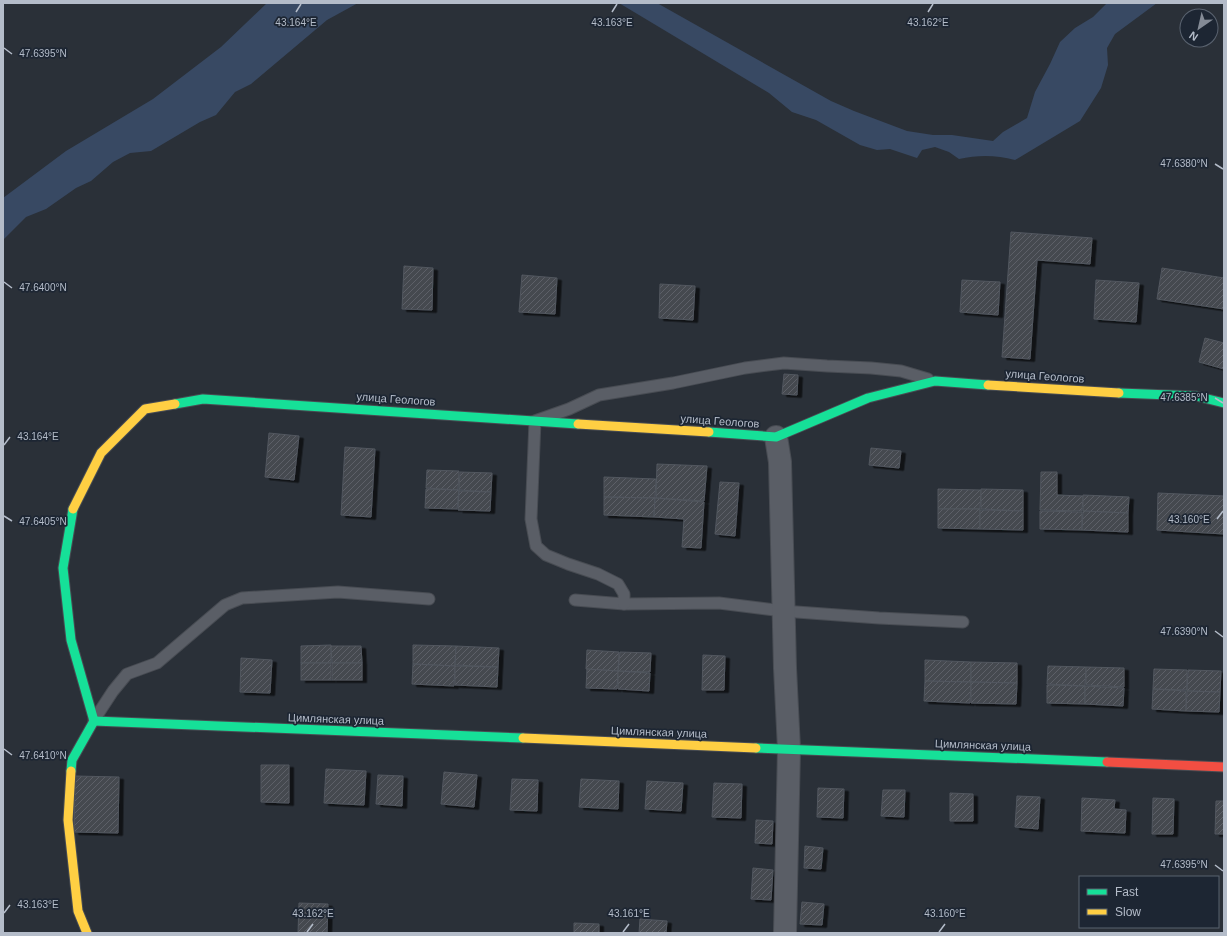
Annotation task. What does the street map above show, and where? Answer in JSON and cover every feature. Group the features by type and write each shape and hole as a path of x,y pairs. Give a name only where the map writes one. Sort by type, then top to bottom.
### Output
{"street":[{"name":"улица Геологов","path":"94,720 71,640 63,568 72,512 101,453 145,409 203,399 776,437 868,398 935,381 1046,389 1196,396 1224,403"},
{"path":"776,437 780,462 783,611 789,749 785,933"},
{"path":"87,933 78,911 68,820 72,760 94,720"},
{"name":"Цимлянская улица","path":"94,720 1224,767"}],"lane":[{"path":"624,604 624,594 618,584 598,574 546,555 536,546 531,519 535,420 569,409 599,395 673,383 746,368 784,363 902,371 935,381"},
{"path":"94,720 113,691 127,674 157,663 225,605 242,598 338,592 429,599"},
{"path":"575,600 624,604 719,603 783,611 963,622"}],"water":[{"path":"267,3 358,3 327,20 251,84 235,92 216,115 200,122 151,151 130,153 113,162 91,181 76,188 46,209 26,217 3,240 3,198 66,151 153,99 221,47"},
{"path":"619,3 657,3 831,101 907,131 933,135 952,135 993,141 1003,132 1027,118 1035,92 1060,42 1075,28 1093,17 1107,3 1157,3 1115,34 1107,48 1108,65 1101,88 1080,121 1015,160 987,156 959,159 949,152 935,147 922,150 917,158 890,149 877,150 860,145 816,120 792,112 769,93"}],"building":[{"path":"1011,232 1092,238 1090,264 1037,260 1030,359 1002,357"},
{"path":"404,266 433,268 432,310 402,309"},
{"path":"1162,268 1224,278 1224,309 1157,299"},
{"path":"522,275 557,278 555,314 519,312"},
{"path":"962,280 1000,282 998,315 960,312"},
{"path":"1096,280 1139,283 1136,322 1094,319"},
{"path":"660,284 695,286 693,320 659,318"},
{"path":"1205,338 1224,343 1224,369 1199,362"},
{"path":"784,374 798,375 797,395 782,394"},
{"path":"269,433 299,436 294,480 265,477"},
{"path":"345,447 375,449 371,517 341,515"},
{"path":"871,448 901,451 899,468 869,465"},
{"path":"657,464 707,466 704,501 656,498"},
{"path":"427,470 459,471 458,490 426,488"},
{"path":"460,472 492,473 491,492 459,490"},
{"path":"1041,472 1057,472 1057,495 1083,496 1082,511 1040,510"},
{"path":"604,477 656,479 655,498 604,497"},
{"path":"720,482 739,483 735,536 715,534"},
{"path":"426,489 459,490 457,509 425,508"},
{"path":"938,489 981,490 980,509 938,509"},
{"path":"981,489 1023,490 1023,511 981,509"},
{"path":"459,491 491,492 490,511 458,510"},
{"path":"1158,493 1224,496 1224,534 1157,530"},
{"path":"1083,495 1129,497 1128,513 1083,511"},
{"path":"604,497 655,498 654,517 604,515"},
{"path":"655,498 704,502 701,548 682,547 684,519 654,517"},
{"path":"938,509 980,509 980,529 938,528"},
{"path":"980,510 1023,511 1023,530 980,529"},
{"path":"1040,511 1082,512 1082,530 1040,529"},
{"path":"1083,511 1128,513 1128,532 1082,530"},
{"path":"331,645 331,663 301,663 301,646"},
{"path":"413,645 456,646 455,666 413,664"},
{"path":"331,646 361,646 362,663 332,663"},
{"path":"456,646 499,648 498,667 455,665"},
{"path":"587,650 619,652 618,671 586,669"},
{"path":"620,652 651,653 650,672 618,671"},
{"path":"703,655 725,656 724,690 702,690"},
{"path":"241,658 272,660 270,693 240,692"},
{"path":"925,660 971,662 971,682 925,681"},
{"path":"971,662 1017,663 1017,683 971,682"},
{"path":"301,663 331,663 331,680 301,680"},
{"path":"332,663 362,663 362,680 332,680"},
{"path":"413,664 455,666 454,686 412,684"},
{"path":"455,666 498,667 497,687 455,685"},
{"path":"1048,666 1086,667 1085,686 1047,684"},
{"path":"1086,667 1124,668 1124,687 1086,685"},
{"path":"587,669 618,671 617,689 586,688"},
{"path":"1154,669 1187,670 1187,690 1153,689"},
{"path":"1188,670 1221,671 1220,692 1187,691"},
{"path":"618,671 650,673 649,691 618,689"},
{"path":"925,681 971,682 970,703 924,701"},
{"path":"971,682 1017,683 1016,704 971,703"},
{"path":"1047,685 1085,686 1085,704 1047,703"},
{"path":"1085,686 1124,688 1123,706 1085,704"},
{"path":"1153,689 1186,691 1186,711 1152,709"},
{"path":"1187,691 1220,692 1219,712 1186,711"},
{"path":"261,765 289,765 289,803 261,802"},
{"path":"326,769 366,771 364,805 324,803"},
{"path":"444,772 477,775 474,807 441,804"},
{"path":"378,775 403,776 402,806 376,804"},
{"path":"75,776 119,777 118,833 74,832"},
{"path":"512,779 538,780 537,811 510,810"},
{"path":"581,779 619,781 618,809 579,807"},
{"path":"647,781 683,783 681,811 645,809"},
{"path":"714,783 742,784 741,818 712,817"},
{"path":"818,788 844,789 843,818 817,817"},
{"path":"883,790 905,790 904,817 881,816"},
{"path":"950,793 973,794 973,821 950,821"},
{"path":"1017,796 1040,797 1038,829 1015,827"},
{"path":"1082,798 1115,800 1114,809 1126,810 1125,833 1081,831"},
{"path":"1153,798 1174,799 1173,834 1152,834"},
{"path":"1216,801 1224,801 1224,834 1215,834"},
{"path":"756,820 773,821 772,844 755,843"},
{"path":"805,846 823,848 821,869 804,868"},
{"path":"753,868 773,870 771,900 751,899"},
{"path":"802,902 824,904 822,925 800,924"},
{"path":"299,903 328,904 327,933 298,933"},
{"path":"640,919 667,921 666,933 639,933"},
{"path":"574,923 599,924 599,933 574,933"}],"traffic: fast":[{"path":"709,432 776,437 868,398 935,381 988,385"},
{"path":"1119,393 1196,396 1224,403"},
{"path":"175,404 203,399 578,424"},
{"path":"71,771 72,760 94,721 71,640 63,568 73,509"},
{"path":"94,721 523,738"},
{"path":"756,748 1107,762"}],"traffic: slow":[{"path":"988,385 1119,393"},
{"path":"73,509 101,453 145,409 175,404"},
{"path":"578,424 709,432"},
{"path":"523,738 756,748"},
{"path":"71,771 68,820 78,911 87,933"}],"traffic: jam":[{"path":"1107,762 1224,767"}]}
